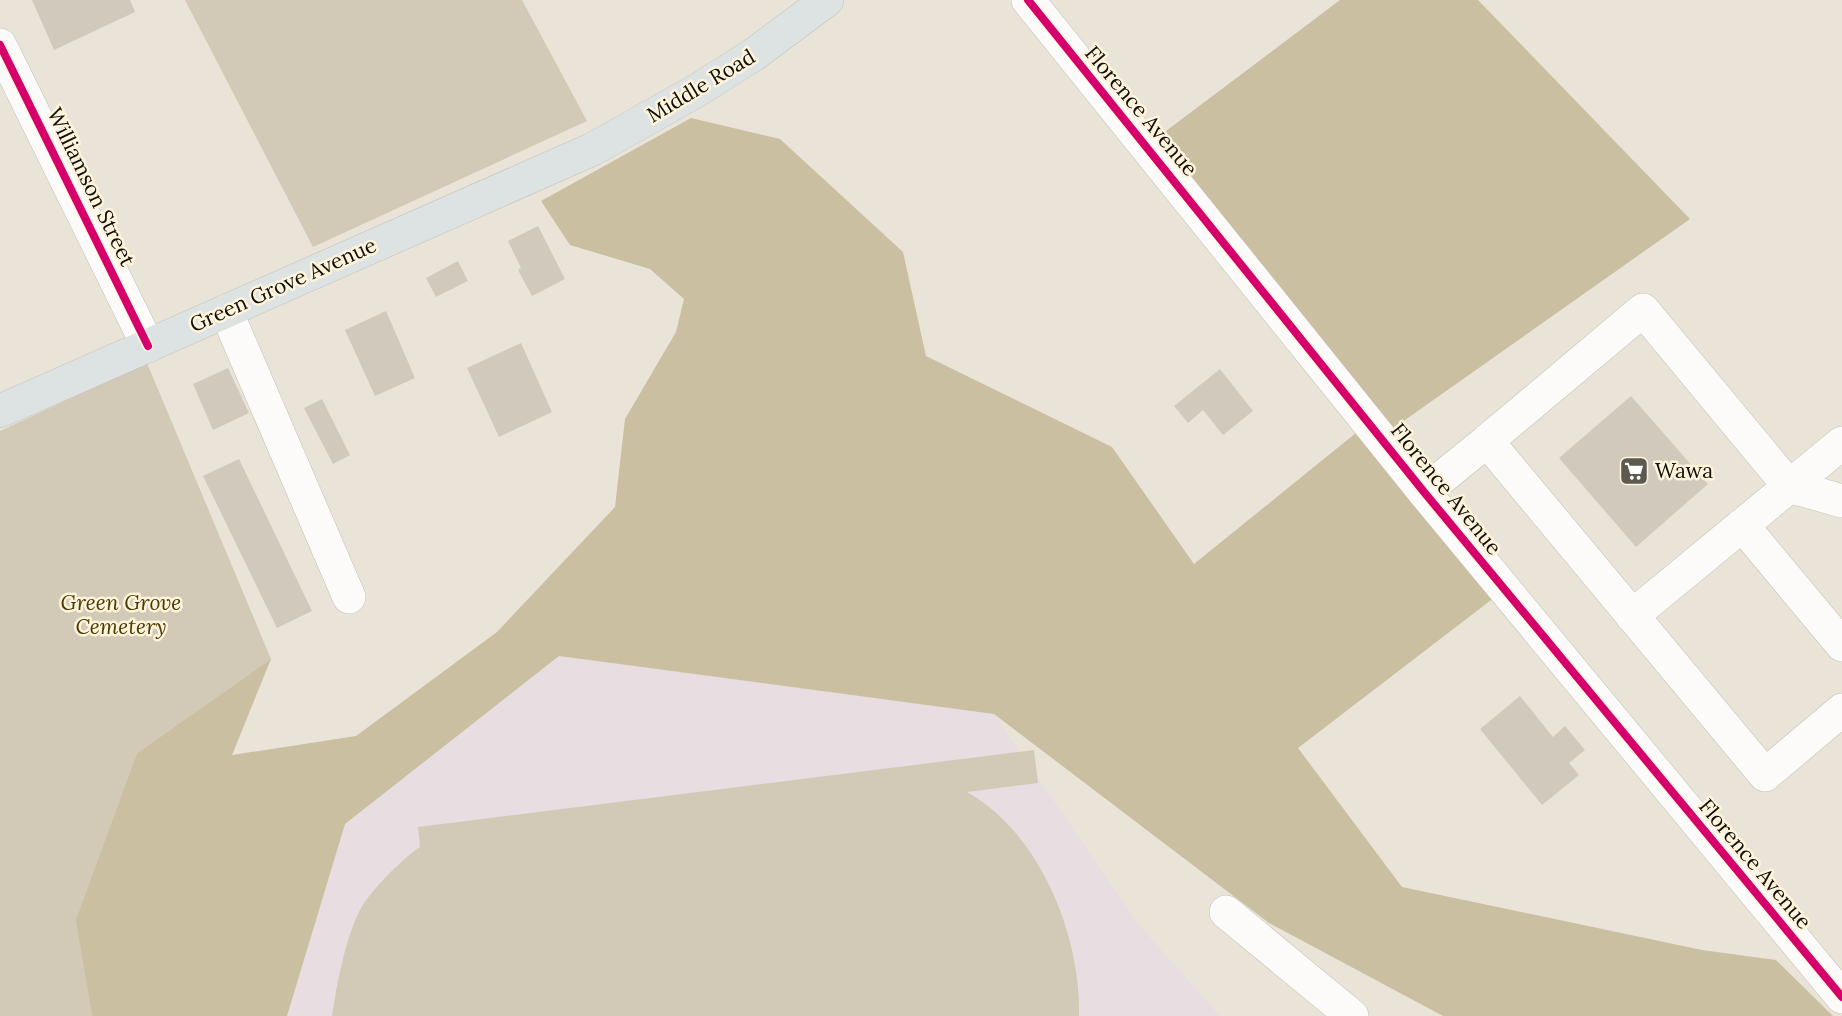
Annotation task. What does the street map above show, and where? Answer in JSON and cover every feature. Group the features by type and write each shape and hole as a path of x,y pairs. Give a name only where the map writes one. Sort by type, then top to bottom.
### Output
{"main road":[{"name":"Middle Road","path":"566,159 593,149 696,91 753,55 827,0"},
{"name":"Green Grove Avenue","path":"0,411 566,159"}],"street":[{"name":"Florence Avenue","path":"1028,0 1425,492 1842,997"},
{"name":"Williamson Street","path":"0,45 148,346"},
{"path":"1425,492 1643,310 1790,486 1842,501"},
{"path":"226,311 349,597"},
{"path":"1487,441 1765,775 1842,710"},
{"path":"1632,616 1842,443"},
{"path":"1742,525 1842,645"},
{"path":"1226,912 1352,1016"}],"shaded area":[{"path":"1340,0 1478,0 1690,219 1395,427 1499,594 1298,748 1402,887 1702,950 1776,960 1833,1016 1443,1016 1269,923 994,714 559,656 345,824 287,1016 92,1016 76,920 137,753 271,659 232,755 356,736 497,632 615,507 625,419 676,332 684,299 650,269 570,245 541,201 691,118 780,139 903,252 926,356 1112,447 1194,564 1367,424 1146,146"},
{"path":"559,656 994,714 1139,925 1220,1016 287,1016 286,1012 345,824"}],"green space":[{"path":"185,0 522,0 587,121 313,247"},
{"name":"Green Grove Cemetery","path":"147,363 271,659 137,753 77,920 92,1016 0,1016 0,431"},
{"path":"1034,750 1038,783 967,792 993,810 1016,833 1035,860 1051,889 1064,920 1073,953 1078,985 1079,1016 332,1016 342,962 360,910 387,876 420,847 418,827"}],"building":[{"path":"32,0 130,0 135,12 54,50"},
{"path":"538,226 565,279 532,296 518,270 521,268 508,241"},
{"path":"458,261 468,281 436,297 426,278"},
{"path":"386,311 415,378 375,396 345,330"},
{"path":"521,343 552,412 499,437 467,368"},
{"path":"228,368 249,413 213,430 193,384"},
{"path":"1220,369 1253,411 1223,435 1203,410 1188,423 1174,406"},
{"name":"Wawa","path":"1631,396 1708,484 1636,547 1559,458"},
{"path":"322,399 350,455 333,464 304,408"},
{"path":"239,459 312,611 277,628 203,476"},
{"path":"1520,696 1553,737 1565,726 1585,750 1569,763 1579,775 1542,805 1480,729"}],"cycle path":[{"path":"1028,0 1424,492 1842,997"},
{"path":"0,45 148,346"}],"place":[{"name":"Wawa","path":"1634,471"}]}
